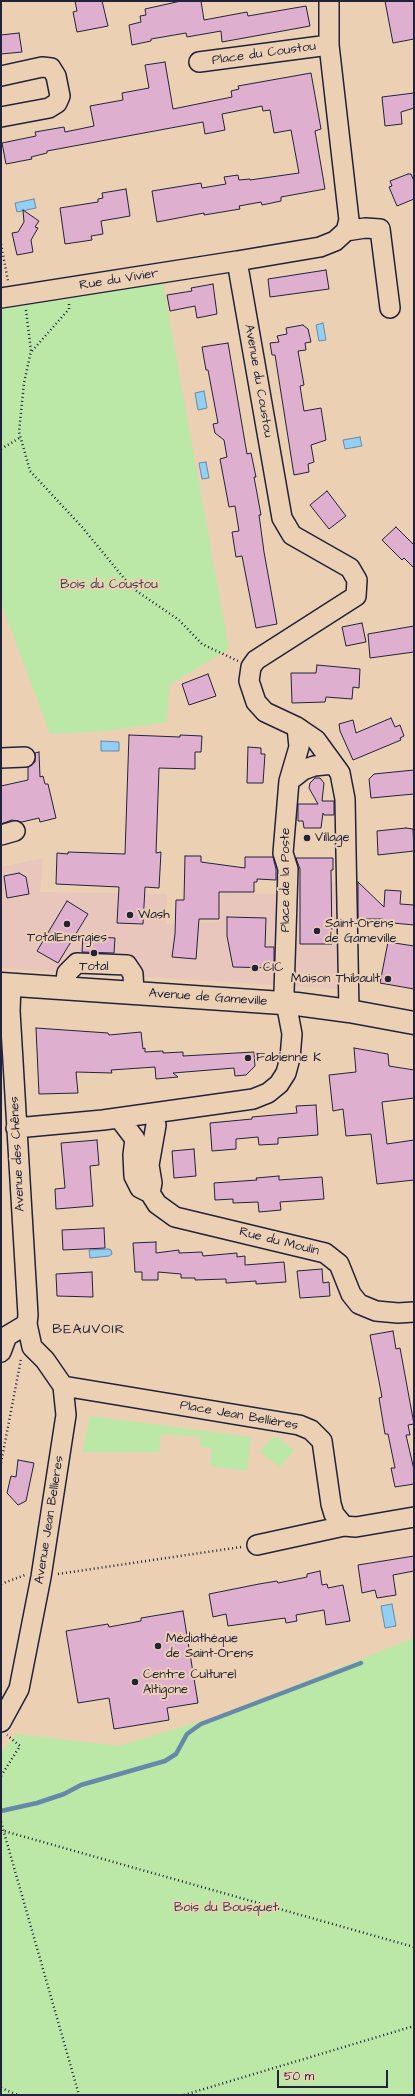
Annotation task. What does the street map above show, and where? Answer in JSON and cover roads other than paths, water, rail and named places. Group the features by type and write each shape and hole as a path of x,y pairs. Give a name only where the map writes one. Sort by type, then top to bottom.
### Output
{"main road":[{"name":"Avenue de Gameville","path":"6,984 286,1004 349,1011 414,1023"}],"street":[{"path":"237,261 320,246 335,241 346,231 349,220 329,45 329,1"},
{"name":"Place du Coustou","path":"199,62 329,45"},
{"path":"1,76 42,67 51,68 56,76 60,96 57,103 49,108 1,117"},
{"path":"346,231 365,228 380,229 390,308"},
{"name":"Rue du Vivier","path":"12,297 237,261"},
{"name":"Avenue du Coustou","path":"237,261 282,518 292,535 350,568 357,580 358,588 356,596 256,660 250,667 249,681 256,702 265,712 297,727"},
{"path":"297,727 316,740 340,773 345,799 349,1011"},
{"name":"Place de la Poste","path":"286,1004 284,983 288,869 283,853 289,780 299,747 297,727"},
{"path":"1,758 25,757"},
{"path":"289,780 303,770 314,766 333,764"},
{"name":"Avenue des Chênes","path":"6,984 10,1011 28,1315 27,1324"},
{"path":"16,1128 119,1118 253,1099 268,1093 279,1084 286,1073 290,1058 292,1034 286,1004"},
{"path":"119,1118 135,1138 156,1125 174,1110"},
{"path":"150,1193 152,1183 149,1165 156,1125"},
{"name":"Rue du Moulin","path":"135,1138 133,1155 134,1176 140,1188 150,1193 157,1204 175,1217 324,1253 339,1264 350,1294 359,1304 376,1311 398,1313 414,1312"},
{"path":"1,1353 7,1336 27,1324"},
{"name":"Avenue Jean Bellieres","path":"3,1728 19,1689 35,1575 66,1414 63,1386 45,1360 32,1346 27,1324"},
{"path":"1,1353 16,1347 32,1346"},
{"name":"Place Jean Bellières","path":"63,1386 300,1425 311,1430 322,1441 331,1504 334,1514 344,1526"},
{"path":"257,1545 344,1526 356,1527 414,1518"}],"water":[{"path":"34,199 36,208 17,212 15,203"},
{"path":"323,323 326,340 319,341 316,325"},
{"path":"204,391 207,408 198,410 195,393"},
{"path":"360,437 362,446 345,449 343,440"},
{"path":"206,462 209,478 202,479 199,463"},
{"path":"101,741 119,742 119,751 101,751"},
{"path":"89,1250 111,1250 112,1254 109,1256 90,1258"},
{"path":"392,1604 396,1626 385,1628 381,1606"}],"waterway":[{"path":"1,1811 37,1803 64,1794 81,1785 165,1761 176,1754 187,1734 201,1724 361,1663"}],"place":[{"name":"Village","path":"307,838"},
{"name":"Wash","path":"130,915"},
{"name":"TotalEnergies","path":"67,924"},
{"name":"Saint-Orens de Gameville","path":"317,931"},
{"name":"Total","path":"94,953"},
{"name":"CIC","path":"255,968"},
{"name":"Maison Thibault","path":"388,979"},
{"name":"Fabienne K","path":"248,1058"},
{"name":"Médiathèque de Saint-Orens","path":"158,1646"},
{"name":"Centre Culturel Altigone","path":"135,1682"}],"district":[{"name":"BEAUVOIR","path":"89,1330"}],"park label":[{"name":"Bois du Coustou","path":"109,585"},
{"name":"Bois du Bousquet","path":"226,1908"}]}
